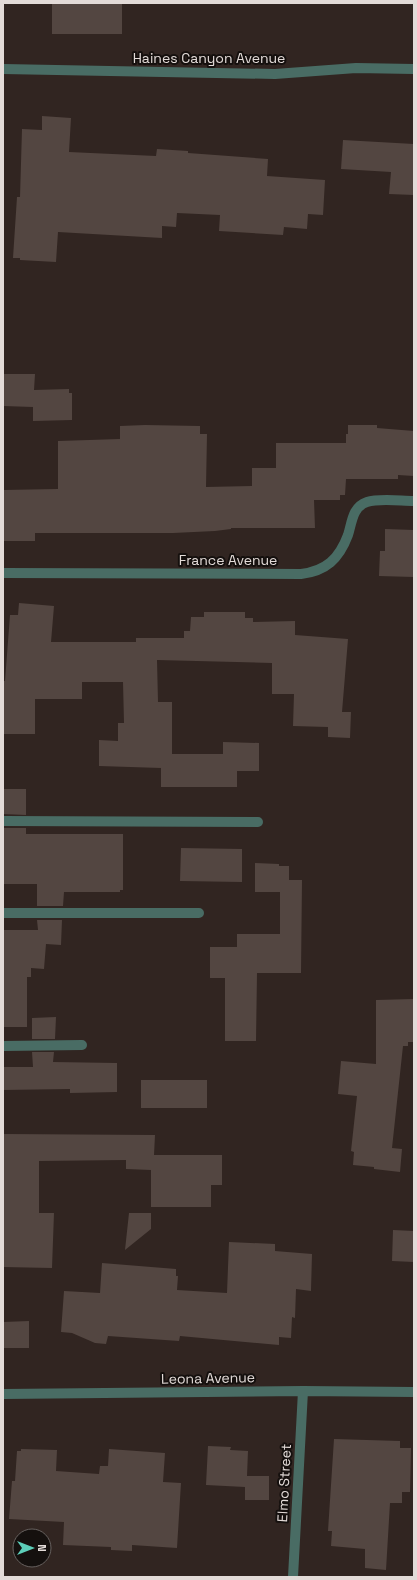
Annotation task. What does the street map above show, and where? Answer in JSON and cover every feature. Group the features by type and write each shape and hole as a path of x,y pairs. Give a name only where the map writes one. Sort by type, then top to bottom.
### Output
{"street":[{"name":"Haines Canyon Avenue","path":"3,70 276,74 356,68 414,69"},
{"name":"France Avenue","path":"3,574 312,573 331,563 339,553 348,534 352,518 358,508 367,502 414,501"},
{"path":"3,821 258,822"},
{"path":"3,913 198,913"},
{"path":"3,1046 82,1045"},
{"name":"Leona Avenue","path":"3,1394 303,1391 414,1392"},
{"name":"Elmo Street","path":"293,1577 303,1391"}],"building":[{"path":"52,3 122,3 122,34 52,34"},
{"path":"42,116 71,118 69,152 156,156 157,149 188,151 188,153 268,159 267,176 325,180 323,215 308,214 307,229 284,227 283,235 219,231 220,215 177,213 176,227 162,226 162,238 58,232 56,262 20,260 20,258 13,258 17,197 20,197 22,129 42,130"},
{"path":"343,140 414,144 414,195 389,194 391,172 341,169"},
{"path":"3,374 35,374 34,390 69,389 69,393 72,393 72,420 33,421 33,407 3,406"},
{"path":"348,425 377,425 377,428 414,431 414,476 398,475 398,479 346,479 345,495 340,495 340,500 314,500 315,528 231,528 215,531 173,533 35,533 35,541 3,541 3,490 58,489 58,441 120,439 120,426 200,426 200,434 207,434 206,487 252,486 252,468 276,468 276,443 346,443"},
{"path":"385,529 414,530 414,577 379,576 380,551 385,551"},
{"path":"19,603 54,606 51,642 136,642 136,638 184,638 184,631 190,631 191,617 204,617 204,612 245,612 245,618 253,618 253,622 295,621 295,635 348,639 342,712 351,712 350,738 328,737 328,727 293,726 294,694 272,694 272,663 157,660 158,702 172,702 172,754 223,754 223,742 259,743 259,771 237,771 237,787 161,787 161,768 99,766 99,740 118,741 118,723 124,723 123,682 82,682 82,699 35,699 35,734 3,734 3,681 5,681 10,615 18,615"},
{"path":"3,789 26,789 26,815 3,814"},
{"path":"3,828 26,828 26,834 123,834 123,890 120,890 120,892 64,892 63,906 37,906 37,884 3,884"},
{"path":"181,848 242,849 242,882 180,881"},
{"path":"255,863 289,866 289,880 302,880 301,973 257,973 256,1041 225,1041 225,978 210,978 210,947 237,947 237,934 280,934 280,892 255,892"},
{"path":"37,920 62,920 61,945 46,944 44,969 31,968 31,977 27,977 27,1027 3,1027 3,930 38,930"},
{"path":"414,999 414,1042 408,1042 408,1046 403,1046 392,1148 402,1149 400,1172 353,1165 354,1152 351,1151 357,1096 338,1094 341,1061 376,1064 376,1000"},
{"path":"56,1017 55,1039 32,1039 32,1018"},
{"path":"32,1052 54,1052 53,1062 117,1063 117,1092 70,1093 70,1089 3,1090 3,1067 33,1067"},
{"path":"141,1080 207,1080 207,1108 141,1108"},
{"path":"3,1134 155,1135 154,1155 222,1155 222,1185 211,1185 211,1207 151,1207 151,1170 126,1169 126,1160 39,1161 39,1213 54,1213 52,1268 3,1267"},
{"path":"129,1213 151,1213 151,1229 125,1250"},
{"path":"393,1230 414,1231 414,1262 392,1261"},
{"path":"229,1242 275,1244 275,1251 312,1254 311,1291 296,1289 295,1318 292,1317 291,1338 279,1337 279,1345 180,1336 179,1341 108,1336 106,1344 95,1343 72,1333 61,1332 64,1291 100,1293 102,1263 176,1269 176,1276 178,1276 177,1290 227,1293"},
{"path":"29,1321 29,1348 3,1348 3,1322"},
{"path":"334,1439 400,1441 400,1448 411,1448 410,1492 402,1492 402,1503 390,1503 386,1570 365,1568 365,1549 331,1546 332,1531 328,1531"},
{"path":"208,1446 231,1447 230,1450 248,1451 247,1476 269,1476 269,1500 245,1500 245,1487 206,1485"},
{"path":"21,1449 57,1450 56,1471 99,1474 100,1466 108,1466 109,1449 165,1453 163,1482 181,1483 177,1548 132,1545 132,1551 111,1550 111,1547 63,1545 64,1522 9,1519 12,1481 15,1481 17,1451 21,1451"}]}
